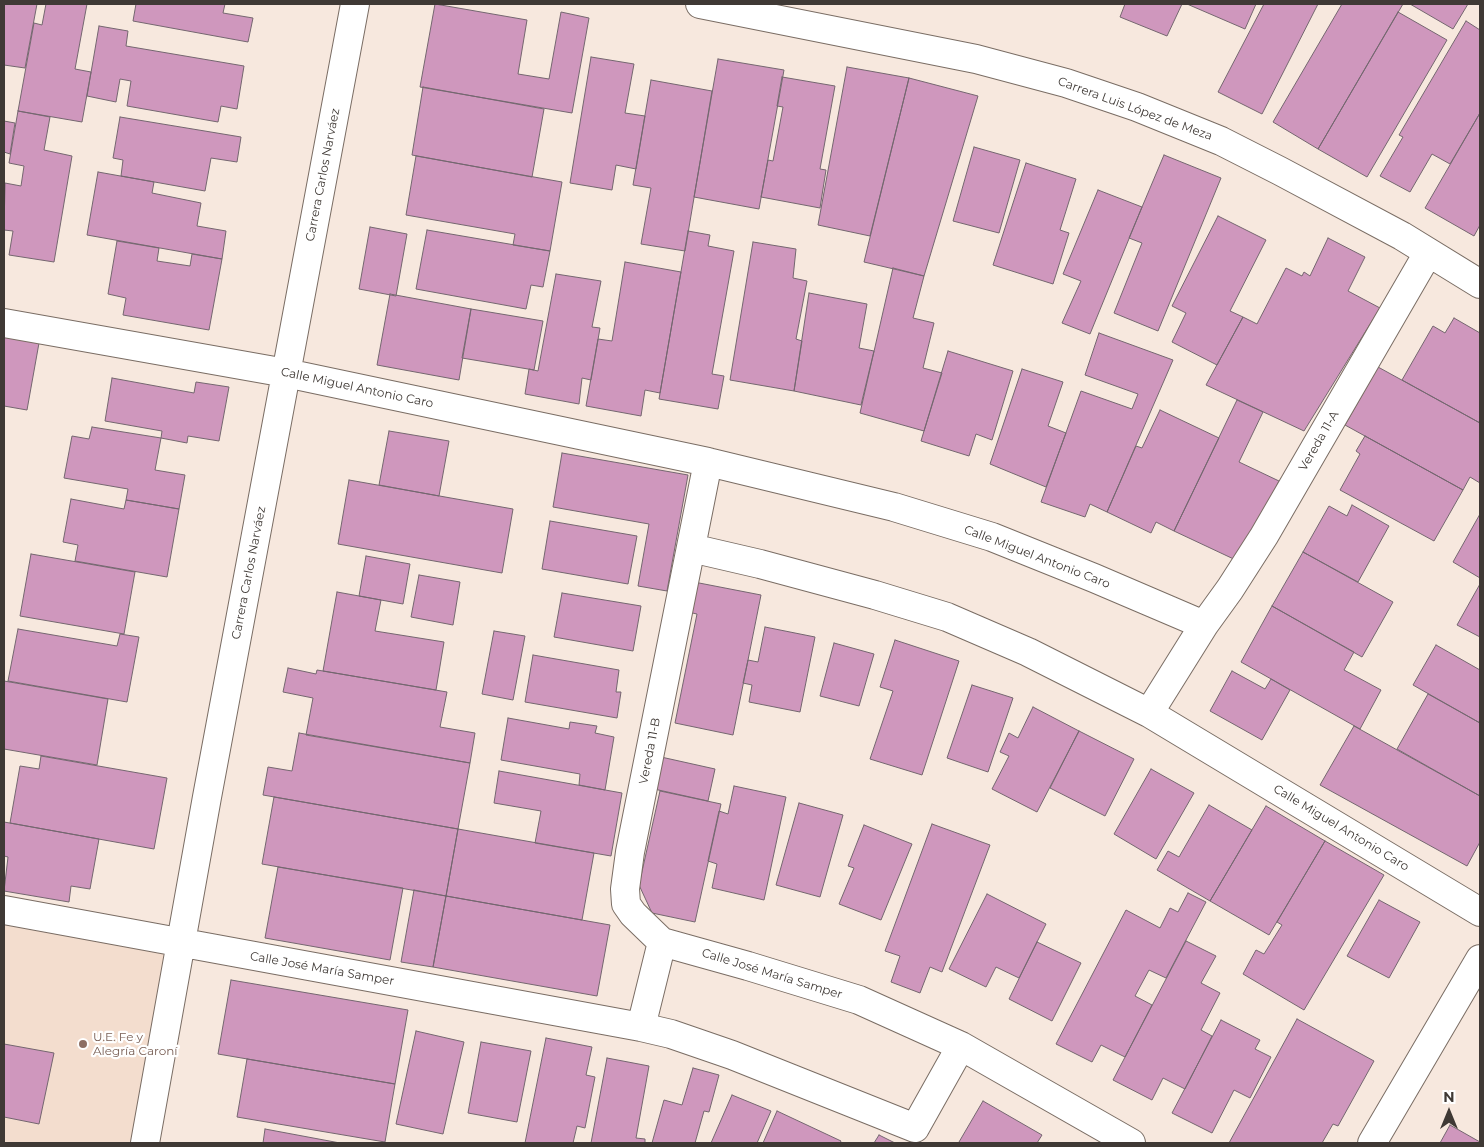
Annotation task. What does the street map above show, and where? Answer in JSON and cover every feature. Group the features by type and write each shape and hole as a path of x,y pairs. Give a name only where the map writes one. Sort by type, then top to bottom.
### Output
{"street":[{"name":"Carrera Carlos Narváez","path":"145,1143 354,4"},
{"name":"Carrera Luis López de Meza","path":"700,4 976,59 1066,83 1137,108 1221,141 1280,171 1402,236 1480,284"},
{"name":"Vereda 11-A","path":"1204,625 1264,536 1428,253"},
{"name":"Calle Miguel Antonio Caro","path":"4,323 286,373 708,462 894,507 992,537 1204,625"},
{"path":"691,548 708,462"},
{"name":"Calle Miguel Antonio Caro","path":"691,548 836,585 947,618 1028,652 1149,713 1480,912"},
{"name":"Vereda 11-B","path":"662,942 633,914 626,904 625,889 630,852 691,548"},
{"path":"1149,713 1204,625"},
{"name":"Calle José María Samper","path":"4,910 671,1034 732,1055 916,1136 961,1046"},
{"path":"641,1027 662,942"},
{"name":"Calle José María Samper","path":"662,942 859,1000 961,1046 1132,1143"},
{"path":"1372,1143 1480,959"}],"shaded area":[{"name":"U.E. Fe y Alegría Caroní","path":"4,911 181,944 145,1143 4,1143"}],"building":[{"path":"4,4 37,4 25,68 4,65"},
{"path":"46,4 87,4 75,69 91,72 82,122 18,111 34,23 42,25"},
{"path":"136,4 225,4 223,13 253,18 248,42 133,21"},
{"path":"435,4 527,20 518,74 549,79 561,12 589,18 572,113 420,87"},
{"path":"1125,4 1182,4 1167,36 1120,17"},
{"path":"1187,4 1256,4 1245,29"},
{"path":"1264,4 1318,4 1262,114 1218,92"},
{"path":"1342,4 1403,4 1318,149 1273,122"},
{"path":"1410,4 1468,4 1453,29"},
{"path":"1398,12 1447,40 1367,177 1318,149"},
{"path":"1466,21 1480,30 1480,113 1450,164 1432,154 1410,192 1380,176 1403,137 1399,135"},
{"path":"99,26 128,31 126,46 244,66 237,109 221,106 218,122 127,106 131,81 120,79 116,102 87,96"},
{"path":"591,57 634,64 625,113 645,116 636,169 616,165 612,190 570,183"},
{"path":"718,59 784,70 759,209 694,197"},
{"path":"847,67 909,78 870,236 818,225"},
{"path":"782,77 835,86 820,169 826,170 820,208 761,197 768,160 773,161 783,107 777,106"},
{"path":"909,78 978,96 924,276 864,262"},
{"path":"651,80 712,91 685,251 641,244 651,188 633,185"},
{"path":"423,87 544,109 532,177 412,155"},
{"path":"18,111 50,117 44,150 72,156 54,262 9,255 13,231 4,230 5,183 21,186 24,166 9,163"},
{"path":"1480,113 1480,225 1474,236 1425,208"},
{"path":"120,117 241,137 237,162 211,158 205,191 121,176 123,160 113,158"},
{"path":"4,121 15,123 10,154 4,152"},
{"path":"974,147 1020,160 999,233 953,221"},
{"path":"1164,155 1221,178 1158,331 1114,313 1142,243 1129,238"},
{"path":"416,156 562,182 550,251 513,245 515,234 406,215"},
{"path":"1026,163 1076,179 1060,230 1069,233 1053,284 993,265"},
{"path":"98,172 154,182 152,193 201,203 197,226 226,231 222,259 87,235"},
{"path":"1098,190 1142,207 1090,334 1062,323 1081,281 1063,274"},
{"path":"1218,216 1266,240 1230,311 1243,317 1217,365 1172,342 1186,313 1172,306"},
{"path":"370,227 407,234 396,296 359,289"},
{"path":"427,230 550,251 543,287 531,285 526,309 416,289"},
{"path":"688,231 710,235 708,246 734,251 712,374 724,376 718,409 659,399"},
{"path":"1328,238 1365,257 1348,291 1380,308 1304,431 1206,385 1243,317 1257,324 1286,268 1302,276 1304,272 1310,276"},
{"path":"117,241 159,248 157,261 190,266 192,254 222,259 209,330 123,315 126,298 108,294"},
{"path":"753,242 796,249 793,278 807,281 796,339 802,341 794,391 730,380"},
{"path":"625,262 681,272 660,393 645,390 641,416 586,406 598,339 612,341"},
{"path":"893,268 924,276 913,318 934,323 923,368 942,373 924,431 860,413"},
{"path":"556,274 601,281 592,327 600,328 591,380 582,378 579,404 525,394 529,369 538,371"},
{"path":"809,293 867,304 859,348 874,351 861,405 794,391"},
{"path":"390,294 471,309 459,380 377,365"},
{"path":"471,309 543,321 534,370 462,358"},
{"path":"1454,318 1480,333 1480,423 1402,380 1433,326 1445,333"},
{"path":"1099,333 1173,360 1107,512 1090,504 1085,517 1041,502 1081,391 1132,409 1138,394 1085,375"},
{"path":"4,337 39,343 27,410 4,406"},
{"path":"948,351 1013,371 992,440 976,434 969,456 921,441"},
{"path":"1378,367 1480,423 1480,483 1470,477 1463,490 1345,425"},
{"path":"1022,369 1063,382 1048,426 1066,433 1046,487 990,464"},
{"path":"112,378 194,393 196,382 229,387 219,441 188,436 187,443 161,438 162,431 105,421"},
{"path":"1237,400 1263,412 1239,462 1279,481 1240,562 1174,531"},
{"path":"1160,410 1219,438 1174,531 1156,522 1151,533 1107,512 1136,446 1142,448"},
{"path":"92,427 161,438 155,470 185,475 179,509 126,500 128,489 64,478 72,436 89,439"},
{"path":"389,431 449,441 439,496 379,485"},
{"path":"1365,436 1463,490 1434,541 1340,490 1360,454 1356,451"},
{"path":"562,453 688,475 667,591 638,586 649,524 553,507"},
{"path":"349,480 513,509 502,573 338,544"},
{"path":"71,499 124,509 126,500 179,509 167,577 75,561 78,545 63,542"},
{"path":"1352,505 1389,526 1358,582 1303,552 1329,506 1347,516"},
{"path":"1480,514 1480,578 1453,562"},
{"path":"550,521 637,536 628,584 542,569"},
{"path":"1303,552 1393,602 1362,657 1272,606"},
{"path":"31,554 135,572 124,634 20,616"},
{"path":"366,556 410,564 403,604 359,596"},
{"path":"419,575 460,582 453,625 411,617"},
{"path":"694,582 761,595 733,735 675,723 697,614 688,612"},
{"path":"1480,584 1480,637 1457,625"},
{"path":"337,592 381,600 375,631 444,642 436,690 323,671"},
{"path":"562,593 641,606 633,651 554,637"},
{"path":"1272,606 1354,652 1344,670 1381,690 1360,729 1241,662"},
{"path":"765,627 815,637 800,712 749,702 752,685 743,683 748,660 758,662"},
{"path":"18,629 117,646 120,634 139,637 127,702 8,681"},
{"path":"494,631 525,636 513,700 482,694"},
{"path":"895,640 959,661 922,775 870,759 893,691 880,687"},
{"path":"834,643 874,654 859,706 820,696"},
{"path":"1436,645 1480,670 1480,723 1413,685"},
{"path":"533,655 619,670 616,692 621,692 617,718 525,702"},
{"path":"288,668 316,674 317,670 447,692 440,727 475,733 470,763 306,735 313,698 283,692"},
{"path":"1232,671 1265,689 1271,679 1290,690 1262,740 1210,711"},
{"path":"4,681 108,699 97,765 4,749"},
{"path":"972,685 1013,698 988,772 947,758"},
{"path":"1428,694 1480,723 1480,796 1397,749"},
{"path":"1033,707 1079,731 1037,812 992,789 1009,756 1000,752 1009,733 1018,738"},
{"path":"508,718 569,729 570,722 597,726 595,733 614,737 605,790 579,785 580,774 501,760"},
{"path":"1354,726 1480,796 1480,842 1467,866 1320,785"},
{"path":"1079,731 1134,759 1105,816 1050,788"},
{"path":"299,733 470,763 458,829 263,795 268,767 292,771"},
{"path":"41,756 167,778 154,849 10,823 20,766 39,769"},
{"path":"661,757 715,769 708,801 654,789"},
{"path":"1151,769 1194,793 1156,859 1114,834"},
{"path":"499,771 622,793 611,856 535,843 541,811 494,803"},
{"path":"734,786 786,797 764,900 712,888 717,864 708,861 719,811 728,814"},
{"path":"660,791 721,804 695,922 652,913 639,885"},
{"path":"274,797 458,829 446,896 262,864"},
{"path":"799,803 843,815 820,897 776,885"},
{"path":"1209,805 1252,830 1210,901 1157,870 1168,851 1179,857"},
{"path":"1266,806 1325,841 1269,935 1210,901"},
{"path":"4,822 99,839 90,889 71,886 69,902 4,891 8,857 4,856"},
{"path":"932,824 990,845 942,972 930,967 920,993 891,982 900,956 885,951"},
{"path":"864,825 912,844 881,920 839,904 854,868 848,866"},
{"path":"458,829 594,853 582,920 446,896"},
{"path":"1325,841 1384,875 1304,1010 1243,974 1256,950 1264,954 1282,925 1277,922"},
{"path":"278,867 403,888 390,960 265,938"},
{"path":"414,890 446,896 433,967 401,962"},
{"path":"1188,893 1206,902 1166,978 1149,970 1135,996 1152,1005 1125,1057 1101,1045 1092,1062 1056,1044 1126,910 1160,928 1170,908 1178,912"},
{"path":"987,894 1046,924 1019,978 996,967 986,987 949,969"},
{"path":"446,896 610,925 597,996 433,967"},
{"path":"1379,900 1420,922 1389,978 1347,956"},
{"path":"1186,941 1216,956 1201,983 1220,993 1201,1030 1212,1036 1185,1089 1163,1078 1152,1100 1113,1080"},
{"path":"1037,942 1081,963 1052,1021 1009,999"},
{"path":"231,980 408,1010 395,1084 218,1054"},
{"path":"1297,1019 1374,1061 1338,1126 1333,1124 1322,1143 1229,1143"},
{"path":"1221,1020 1260,1040 1255,1049 1271,1057 1250,1098 1234,1090 1212,1133 1172,1113"},
{"path":"416,1031 464,1042 443,1134 396,1124"},
{"path":"546,1038 592,1047 586,1075 595,1077 585,1128 577,1126 573,1143 525,1143"},
{"path":"481,1042 531,1051 517,1122 468,1113"},
{"path":"4,1044 54,1053 39,1124 4,1117"},
{"path":"607,1058 649,1066 636,1138 645,1139 645,1143 591,1143"},
{"path":"247,1059 395,1084 385,1142 237,1117"},
{"path":"693,1068 719,1075 709,1112 704,1111 695,1143 652,1143 664,1100 682,1105"},
{"path":"732,1095 771,1111 757,1143 711,1143"},
{"path":"983,1101 1042,1135 1037,1143 959,1142"},
{"path":"777,1111 841,1141 840,1143 763,1143"},
{"path":"1450,1125 1480,1142 1480,1143 1440,1143"},
{"path":"265,1129 340,1143 263,1143"},
{"path":"879,1135 895,1143 874,1143"}],"place":[{"name":"U.E. Fe y Alegría Caroní","path":"83,1044"}]}
